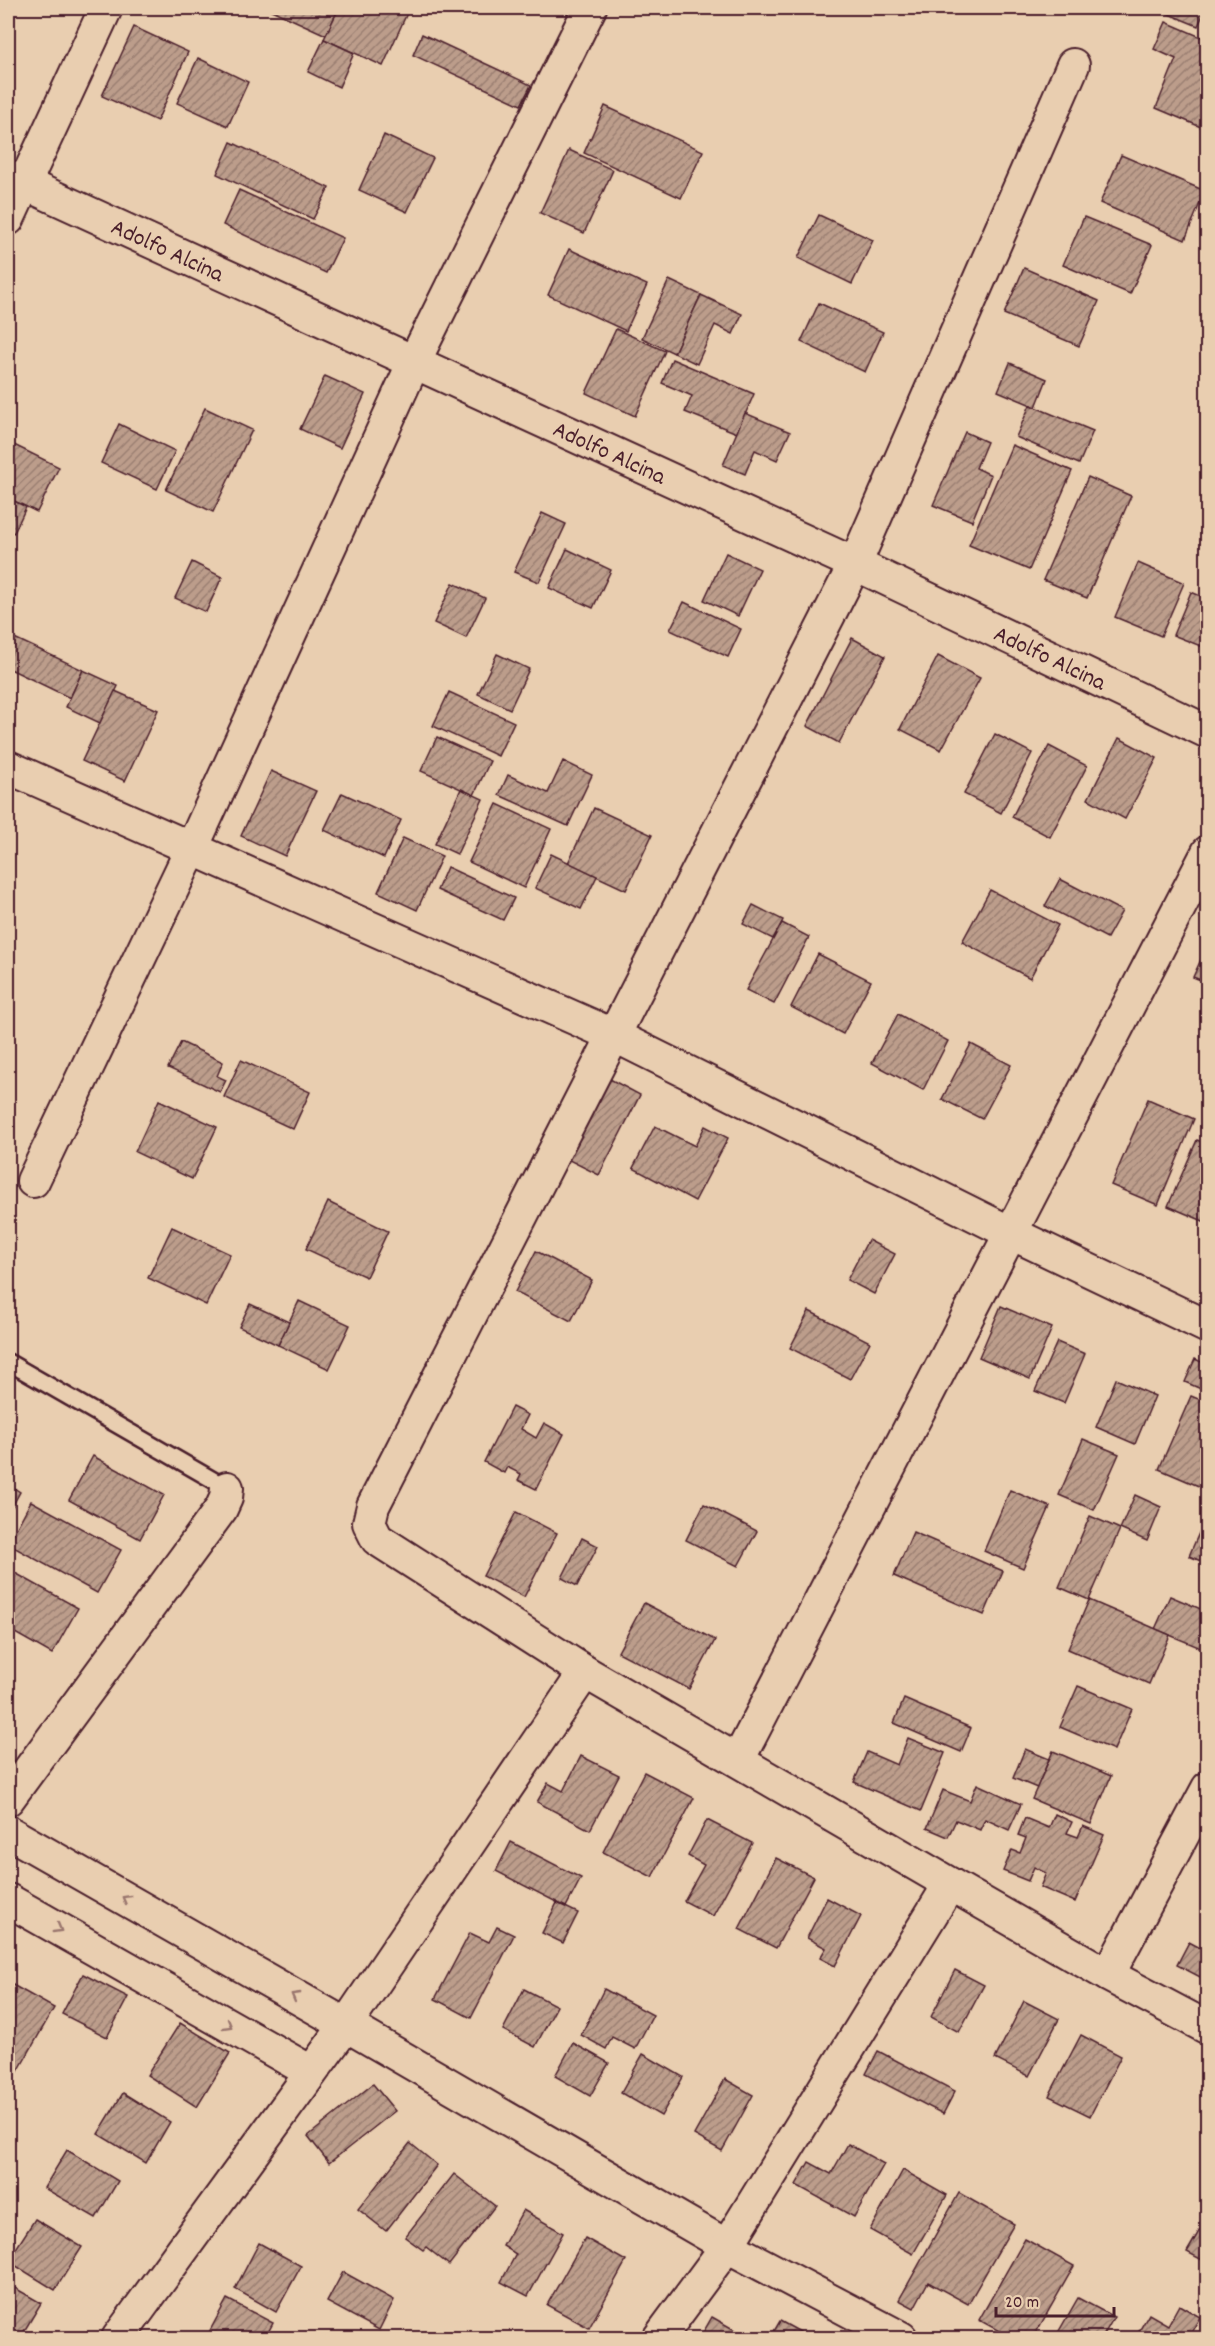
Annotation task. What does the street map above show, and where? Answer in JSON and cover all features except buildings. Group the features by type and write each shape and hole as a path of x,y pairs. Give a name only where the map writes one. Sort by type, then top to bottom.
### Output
{"street":[{"path":"8,219 16,180 106,8"},
{"path":"33,1181 192,848 414,362 591,8"},
{"path":"1073,64 855,564 373,1506 369,1523 377,1539 585,1672 1108,1975 1208,2028"},
{"name":"Adolfo Alcina","path":"16,180 855,564 1208,732"},
{"path":"8,767 615,1036 1011,1233 1208,1327"},
{"path":"738,1760 1208,852"},
{"path":"8,1799 221,1509 227,1488"},
{"path":"118,2338 346,2025 585,1672"},
{"path":"1108,1975 1208,1788"},
{"path":"8,1832 727,2246 901,2338"},
{"path":"659,2338 727,2246 950,1884"},
{"path":"8,1900 311,2072"}],"lane":[{"path":"8,1362 227,1488"}]}
